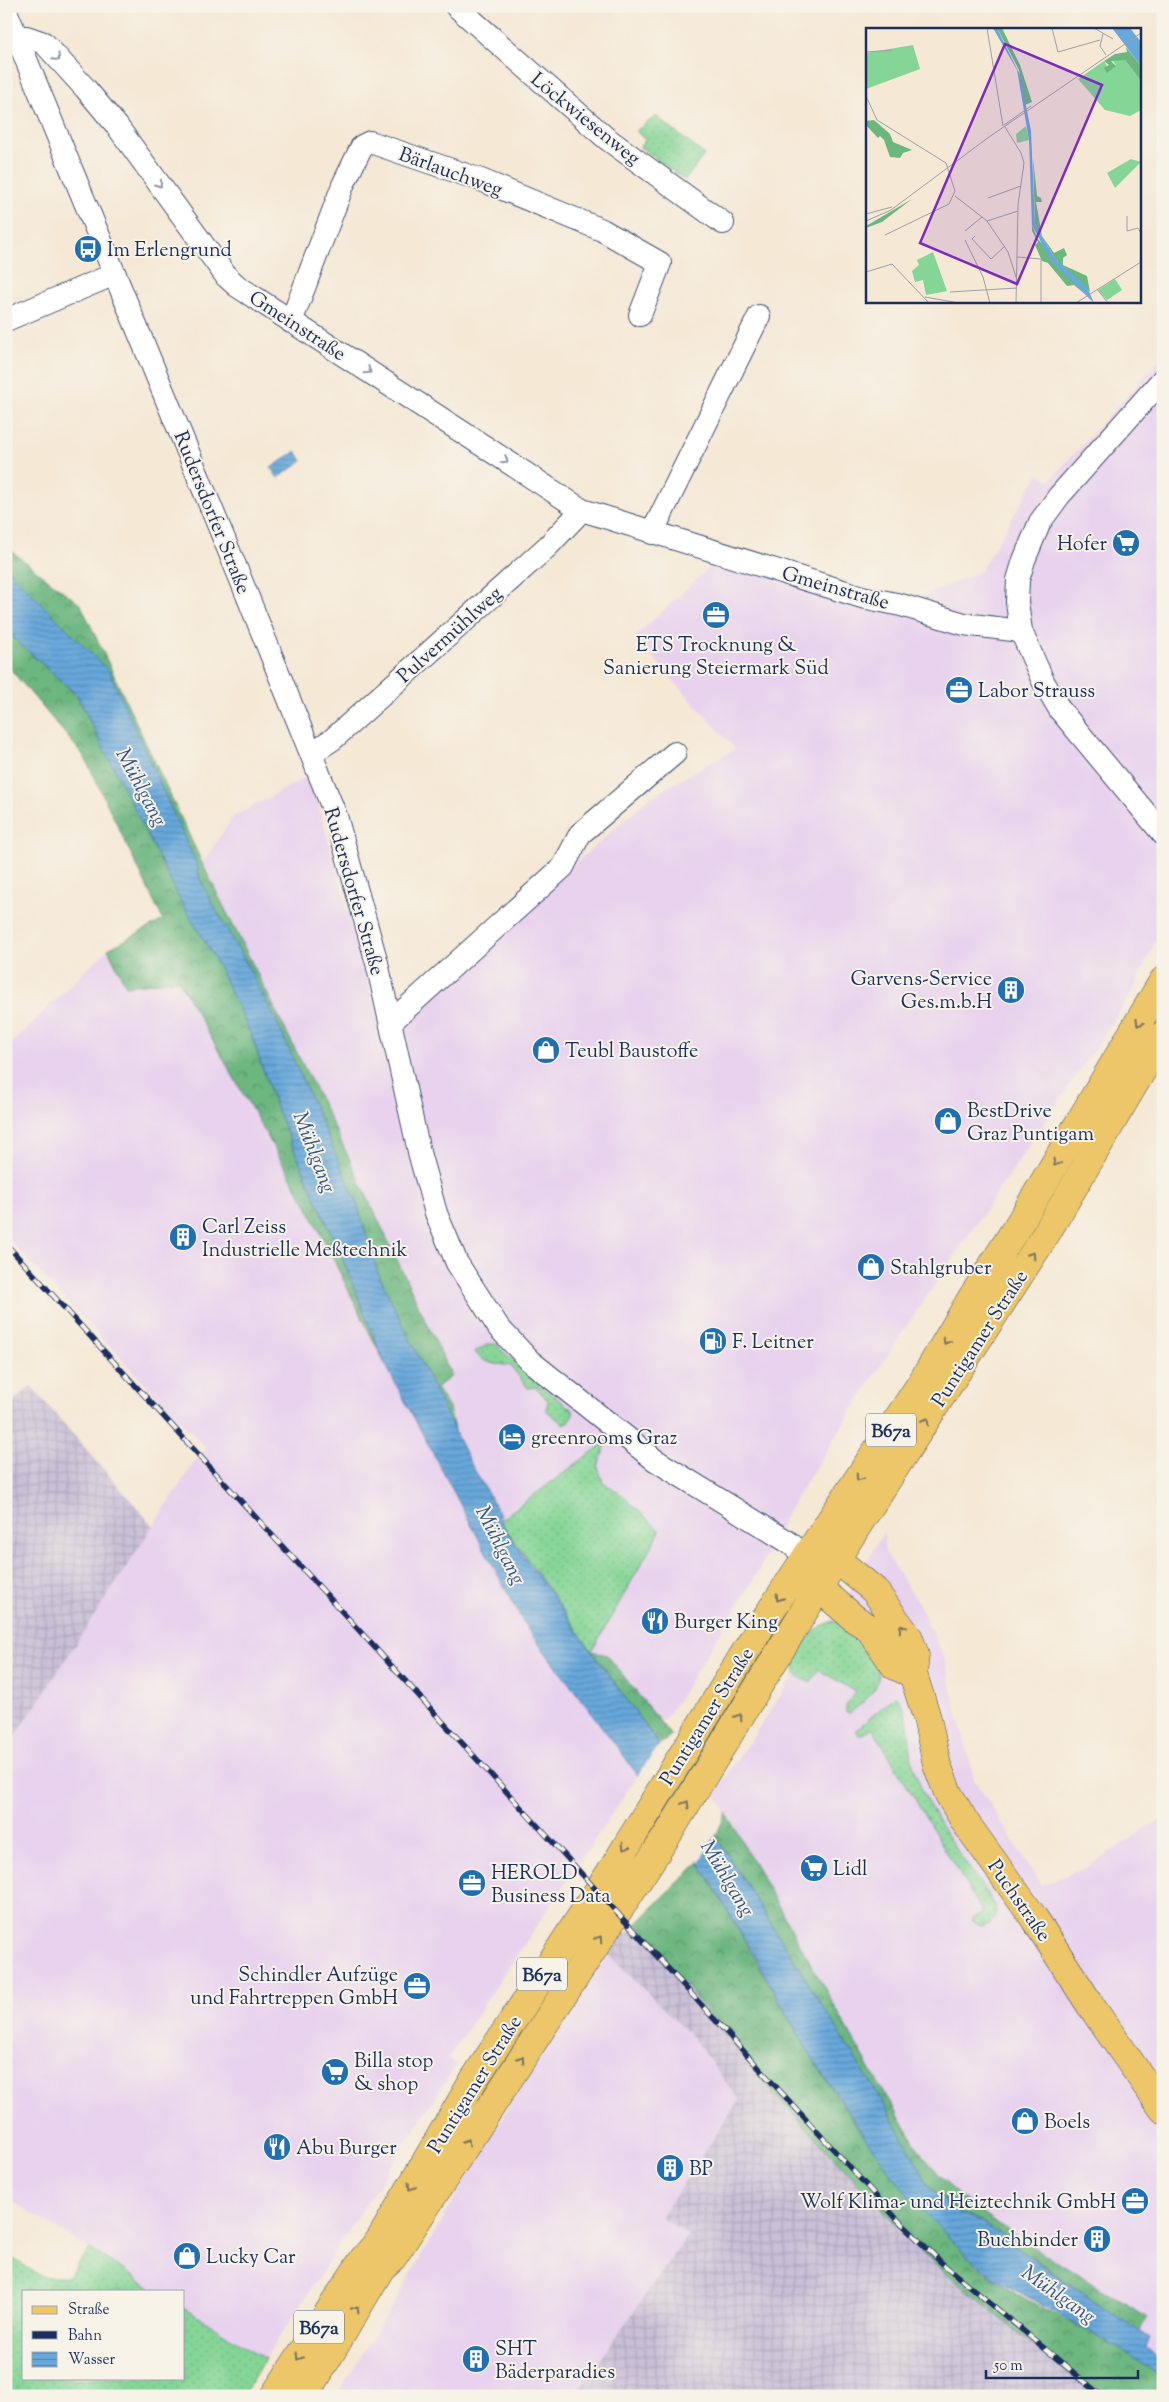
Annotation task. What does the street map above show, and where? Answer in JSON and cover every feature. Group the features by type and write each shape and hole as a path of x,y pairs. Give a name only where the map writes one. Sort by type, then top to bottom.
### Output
{"main road":[{"name":"Puntigamer Straße","path":"274,2396 364,2258 379,2241 473,2081 614,1865 806,1558 922,1382 971,1299 1022,1219 1163,981"},
{"name":"Puntigamer Straße","path":"305,2396 381,2268 393,2258 670,1831 836,1559 1046,1234 1163,1035"},
{"path":"836,1559 806,1558 819,1588 855,1619 869,1628 895,1666 913,1674"},
{"name":"Puchstraße","path":"836,1559 881,1596 904,1630 915,1655 913,1674 927,1718 937,1765 948,1793 966,1822 1034,1918 1091,2006 1163,2109"}],"street":[{"name":"Löckwiesenweg","path":"456,6 606,138 723,223"},
{"name":"Rudersdorfer Straße","path":"6,11 312,753 336,816 377,963 420,1156 436,1213 457,1263 499,1328 530,1361 655,1460 790,1543 806,1558"},
{"name":"Gmeinstraße","path":"16,38 27,37 44,43 116,126 226,276 260,302 582,510 862,597 901,605 964,624 1021,631"},
{"name":"Bärlauchweg","path":"291,322 343,185 362,146 370,142 480,180 602,230 660,263 640,315"},
{"path":"6,320 115,274"},
{"path":"652,533 760,316"},
{"path":"1163,379 1059,496 1040,522 1018,580 1017,602 1021,631 1043,680 1060,710 1163,834"},
{"name":"Pulvermühlweg","path":"312,753 333,739 548,546 582,510"},
{"path":"391,1022 563,867 580,834 675,753"}],"shaded area":[{"path":"1163,356 1163,924 1132,993 894,1345 789,1509 756,1576 669,1714 650,1732 522,1554 500,1520 499,1513 467,1457 455,1433 449,1408 436,1388 452,1376 203,862 233,817 310,775 383,1035 650,797 735,749 635,637 711,566 736,557 901,605 980,572 1039,473 1050,480"},
{"path":"108,949 126,986 178,980 306,1204 384,1362 526,1627 638,1775 448,2058 457,2064 265,2359 185,2309 185,2290 154,2290 6,2197 6,1751 194,1463 206,1448 6,1237 6,1048"},
{"path":"31,1386 153,1526 6,1751 6,1407"},
{"path":"884,1531 885,1552 919,1604 945,1660 974,1779 1041,1885 1088,1867 1163,1817 1163,2361 1146,2348 1150,2338 1139,2333 1148,2317 1018,2238 956,2193 923,2156 874,2076 715,1793 795,1674 795,1661 800,1650 820,1625 833,1621"},
{"path":"636,1924 761,2079 923,2254 1095,2396 574,2396 688,2235 661,2217 739,2100 692,2037 606,1952"},
{"path":"606,1952 692,2037 739,2100 662,2216 689,2234 574,2396 326,2396 330,2391 337,2395 397,2298 498,2125"}],"green space":[{"path":"656,116 704,155 685,180 640,147 645,140 636,131"},
{"path":"6,547 81,605 205,869 338,1135 452,1376 436,1388 449,1408 455,1433 378,1273 355,1198 276,1020 199,876 197,865 109,671 6,568"},
{"path":"6,631 77,695 180,900 214,957 251,1034 277,1111 345,1265 384,1362 306,1204 178,980 126,986 108,949 163,920 84,756 6,664"},
{"path":"488,1344 496,1344 535,1382 574,1411 569,1422 563,1424 546,1410 548,1401 536,1387 528,1388 511,1366 487,1362 475,1352"},
{"path":"607,1441 598,1467 603,1482 623,1496 660,1531 592,1651 500,1520"},
{"path":"833,1621 842,1625 853,1634 873,1660 878,1676 875,1688 871,1694 850,1713 846,1712 846,1706 855,1691 819,1670 810,1683 795,1674 798,1657 805,1641 817,1629"},
{"path":"592,1651 607,1655 671,1736 659,1745"},
{"path":"894,1697 898,1697 906,1715 913,1765 923,1792 951,1842 995,1905 996,1913 994,1919 981,1927 972,1919 983,1913 873,1729 859,1735 856,1730"},
{"path":"726,1813 874,2076 923,2156 956,2193 1018,2238 1148,2317 1139,2333 984,2223 960,2213 931,2189 890,2114 716,1836"},
{"path":"699,1862 808,2050 867,2141 900,2183 936,2224 986,2273 1026,2299 1125,2352 1163,2378 1163,2396 1095,2396 923,2254 761,2079 636,1924"},
{"path":"90,2249 154,2290 22,2290 22,2380 185,2380 185,2309 265,2359 243,2396 6,2396 6,2254 42,2277 68,2277"}],"water":[{"path":"296,451 302,461 278,478 271,468"},
{"name":"Mühlgang","path":"6,568 109,671 197,865 199,876 276,1020 355,1198 378,1273 467,1457 499,1513 500,1520 522,1554 659,1745 890,2114 931,2189 959,2213 984,2223 1071,2286 1150,2338 1146,2348 1163,2361 1163,2378 1125,2352 994,2278 957,2246 907,2194 873,2149 808,2051 699,1862 624,1756 526,1627 384,1362 345,1265 277,1110 251,1034 214,957 180,900 77,695 6,631"}],"pier":[{"path":"661,1743 717,1833 699,1862 687,1849 636,1778"}],"railway":[{"path":"6,1244 897,2219 944,2265 1102,2396"}],"place":[{"name":"Im Erlengrund","path":"88,249"},
{"name":"Hofer","path":"1126,543"},
{"name":"ETS Trocknung & Sanierung Steiermark Süd","path":"716,615"},
{"name":"Labor Strauss","path":"959,690"},
{"name":"Garvens-Service Ges.m.b.H","path":"1011,990"},
{"name":"Teubl Baustoffe","path":"546,1050"},
{"name":"BestDrive Graz Puntigam","path":"948,1121"},
{"name":"Carl Zeiss Industrielle Meßtechnik","path":"183,1237"},
{"name":"Stahlgruber","path":"871,1267"},
{"name":"F. Leitner","path":"713,1341"},
{"name":"greenrooms Graz","path":"512,1437"},
{"name":"Burger King","path":"655,1621"},
{"name":"Lidl","path":"814,1868"},
{"name":"HEROLD Business Data","path":"472,1883"},
{"name":"Schindler Aufzüge und Fahrtreppen GmbH","path":"417,1986"},
{"name":"Billa stop & shop","path":"335,2072"},
{"name":"Boels","path":"1025,2121"},
{"name":"Abu Burger","path":"277,2147"},
{"name":"BP","path":"670,2168"},
{"name":"Wolf Klima- und Heiztechnik GmbH","path":"1135,2201"},
{"name":"Buchbinder","path":"1097,2239"},
{"name":"Lucky Car","path":"187,2256"},
{"name":"SHT Bäderparadies","path":"476,2359"}]}
